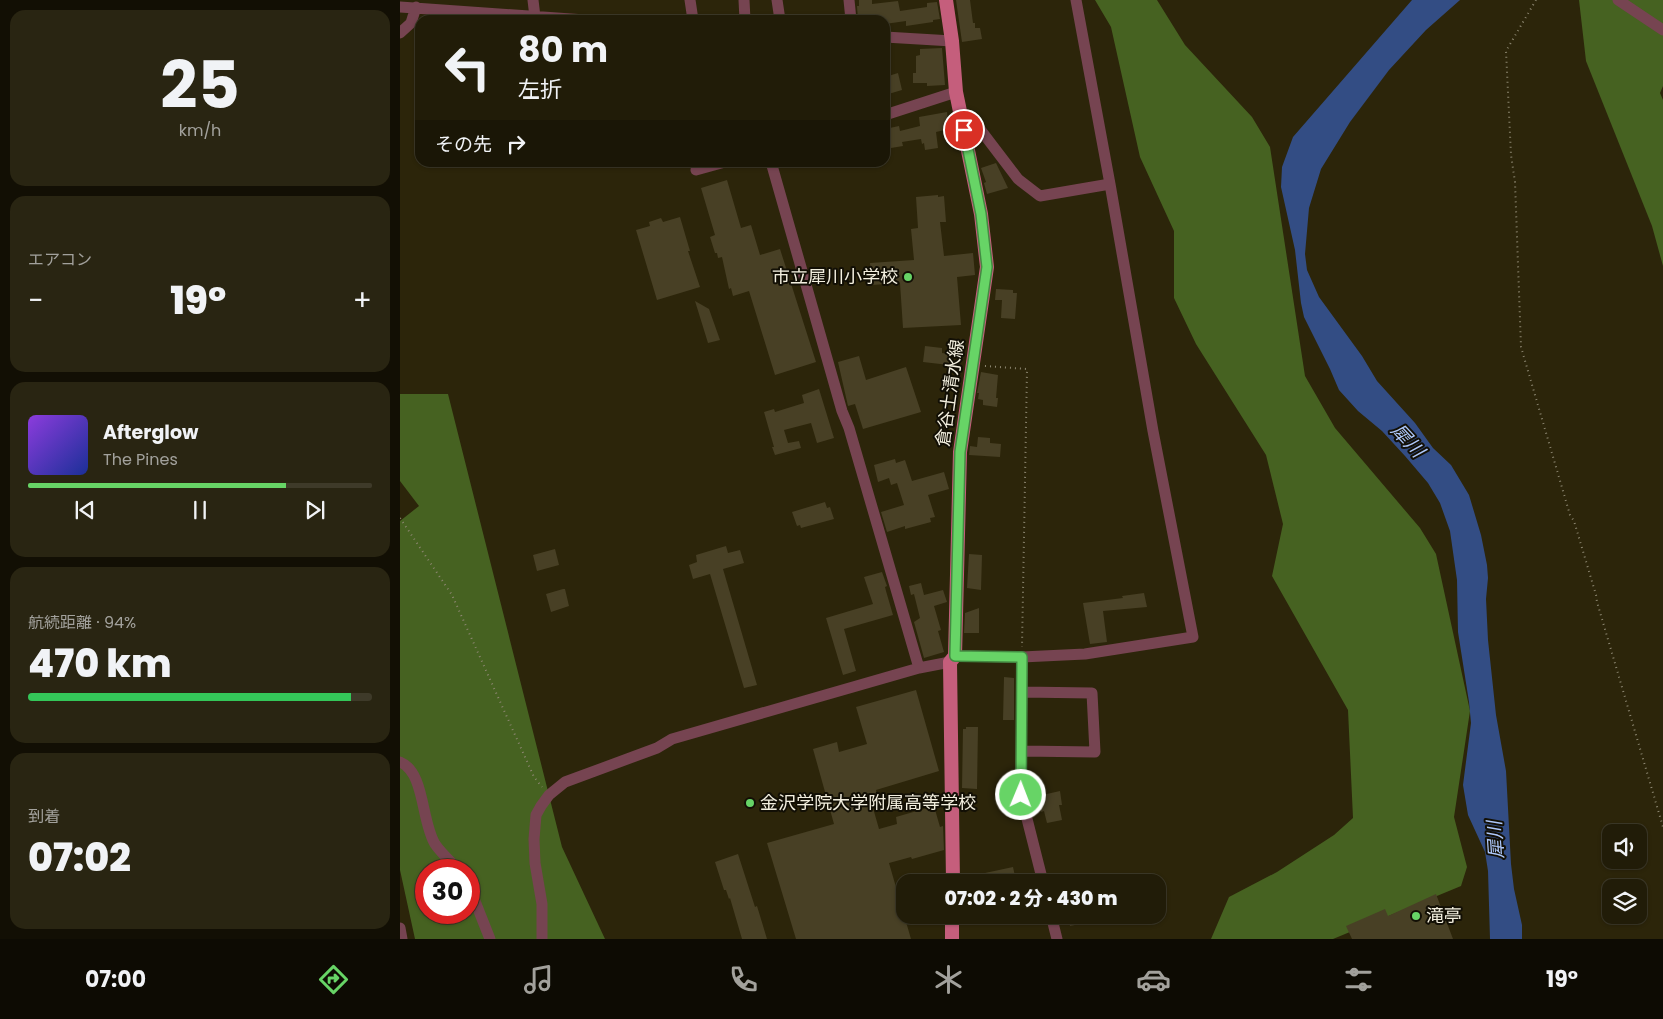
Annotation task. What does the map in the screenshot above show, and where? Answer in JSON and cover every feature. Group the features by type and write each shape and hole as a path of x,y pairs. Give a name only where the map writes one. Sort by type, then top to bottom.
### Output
{"main road":[{"name":"倉谷土清水線","path":"946,0 952,41 956,92 981,214 987,267 960,452 952,659 953,874"},
{"path":"952,924 952,939"}],"street":[{"path":"533,0 535,15"},
{"path":"690,0 692,15"},
{"path":"744,0 745,15"},
{"path":"777,0 779,15"},
{"path":"849,0 850,15"},
{"path":"542,939 542,904 535,863 536,815 549,795 565,782 657,748 672,739 952,659 1084,654 1193,637 1153,431 1076,0"},
{"path":"1618,0 1663,30"},
{"path":"400,7 511,15"},
{"path":"400,33 411,22 416,7"},
{"path":"890,37 952,41"},
{"path":"890,113 956,92"},
{"path":"960,113 970,116 1018,179 1040,196 1110,184"},
{"path":"696,170 707,167"},
{"path":"772,167 842,411 849,428 919,668"},
{"path":"1022,657 1021,795 1041,874"},
{"path":"1022,692 1092,693 1095,752 1022,751"},
{"path":"400,762 409,767 415,776 427,826 436,845 448,859"},
{"path":"480,914 490,939"},
{"path":"1053,924 1057,939"},
{"path":"400,928 402,939"}],"path":[{"path":"1536,0 1506,51 1510,155 1515,182 1521,347 1663,826"},
{"path":"973,365 1027,369 1022,657"},
{"path":"400,518 452,595 534,776 549,795"}],"green space":[{"path":"1095,0 1157,0 1185,45 1252,117 1270,147 1305,376 1335,428 1420,528 1436,554 1470,711 1454,817 1467,867 1461,886 1333,939 1211,939 1229,897 1277,872 1334,835 1353,818 1348,710 1272,576 1283,524 1266,455 1196,344 1174,298 1174,231 1140,157 1111,27"},
{"path":"1579,0 1663,0 1663,86 1660,93 1663,100 1663,266 1652,226 1586,61"},
{"path":"400,394 448,394 562,847 605,939 415,939 400,870 400,521 419,506 400,481"}],"water":[{"name":"犀川","path":"1412,0 1460,0 1426,30 1389,70 1350,122 1321,169 1309,208 1305,254 1307,270 1319,297 1362,356 1377,381 1415,423 1433,448 1451,465 1469,495 1481,535 1487,565 1488,640 1496,715 1506,771 1511,864 1522,925 1522,939 1490,939 1488,871 1485,852 1468,815 1463,785 1471,723 1458,632 1457,580 1450,531 1440,503 1428,483 1382,431 1358,411 1339,390 1304,317 1295,250 1281,187 1282,167 1293,137"}],"building":[{"path":"859,0 872,0 872,4 898,1 900,11 927,7 927,3 937,2 940,19 933,20 933,22 906,26 906,21 890,23 890,15 858,15 857,6 859,6"},
{"path":"956,0 970,0 973,23 975,23 975,28 980,28 982,39 962,42"},
{"path":"942,48 945,85 927,86 927,83 913,83 913,73 916,73 916,56 920,55 920,49"},
{"path":"898,73 902,90 890,94 890,75"},
{"path":"947,112 949,129 936,132 938,148 925,150 921,139 902,142 903,146 890,148 890,128 899,126 900,131 920,126 919,117"},
{"path":"996,163 1008,188 987,194 984,183 986,182 981,168"},
{"path":"727,180 741,228 751,225 760,255 780,249 816,362 775,375 749,291 733,296 731,288 729,289 722,257 718,258 717,253 715,253 710,237 715,235 701,188"},
{"path":"938,195 938,197 944,196 946,222 940,222 944,256 973,253 975,275 957,277 961,325 903,328 900,283 872,285 870,263 914,260 911,229 918,228 916,197"},
{"path":"680,217 690,251 688,251 700,287 657,300 636,230 650,226 649,222 661,218 663,222"},
{"path":"996,289 1013,290 1013,293 1017,293 1015,319 1001,318 1002,300 995,300"},
{"path":"695,301 709,309 720,340 708,343"},
{"path":"925,346 942,348 942,353 950,354 949,365 923,362"},
{"path":"859,356 866,380 906,367 921,412 863,429 855,404 848,406 838,362"},
{"path":"981,372 998,375 997,407 983,405 983,400 978,399 979,393 977,393"},
{"path":"819,389 834,438 817,443 811,423 784,430 788,443 799,441 801,448 775,455 764,412 774,409 775,412 804,403 802,395"},
{"path":"978,437 990,438 990,443 1001,444 1000,457 969,455 970,446 977,447"},
{"path":"895,459 896,463 905,460 912,481 944,472 949,489 928,495 935,517 930,518 931,522 905,529 905,526 887,532 881,512 904,505 897,483 891,485 889,478 878,482 874,465"},
{"path":"825,502 827,508 830,507 834,519 801,528 800,525 797,526 792,512"},
{"path":"726,546 728,553 740,550 744,563 723,569 757,685 744,688 710,574 693,579 689,565 697,562 696,555"},
{"path":"555,549 559,565 537,571 533,555"},
{"path":"969,554 982,555 981,590 967,588"},
{"path":"882,572 893,615 844,629 856,671 843,675 826,618 873,604 864,577"},
{"path":"921,583 924,595 943,590 947,602 934,606 941,630 938,631 944,652 924,658 914,622 920,618 914,594 911,595 909,586"},
{"path":"565,589 569,606 551,612 546,594"},
{"path":"1144,593 1147,607 1103,611 1107,642 1090,644 1083,603 1123,598 1122,596"},
{"path":"979,608 979,633 964,633 965,613"},
{"path":"1004,677 1014,678 1014,720 1003,720"},
{"path":"916,690 939,771 876,790 880,806 873,808 879,829 897,824 896,817 934,806 940,827 943,826 944,850 889,863 896,887 896,924 907,924 911,939 796,939 767,843 834,824 813,749 837,742 839,752 867,744 856,707"},
{"path":"966,727 978,727 977,789 962,788 963,729 966,729"},
{"path":"1060,791 1062,805 1059,805 1062,820 1047,823 1044,811 1041,812 1038,796"},
{"path":"738,854 767,939 742,939 730,898 726,890 724,890 715,862"},
{"path":"1013,867 1014,874 985,874"},
{"name":"滝亭","path":"1436,894 1453,939 1352,939 1346,926 1385,909 1388,916"}],"place":[{"name":"市立犀川小学校","path":"908,277"},
{"name":"金沢学院大学附属高等学校","path":"750,803"},
{"name":"滝亭","path":"1416,916"}],"route":[{"path":"964,130 981,214 987,267 960,452 955,656 1022,657 1021,795"}]}
